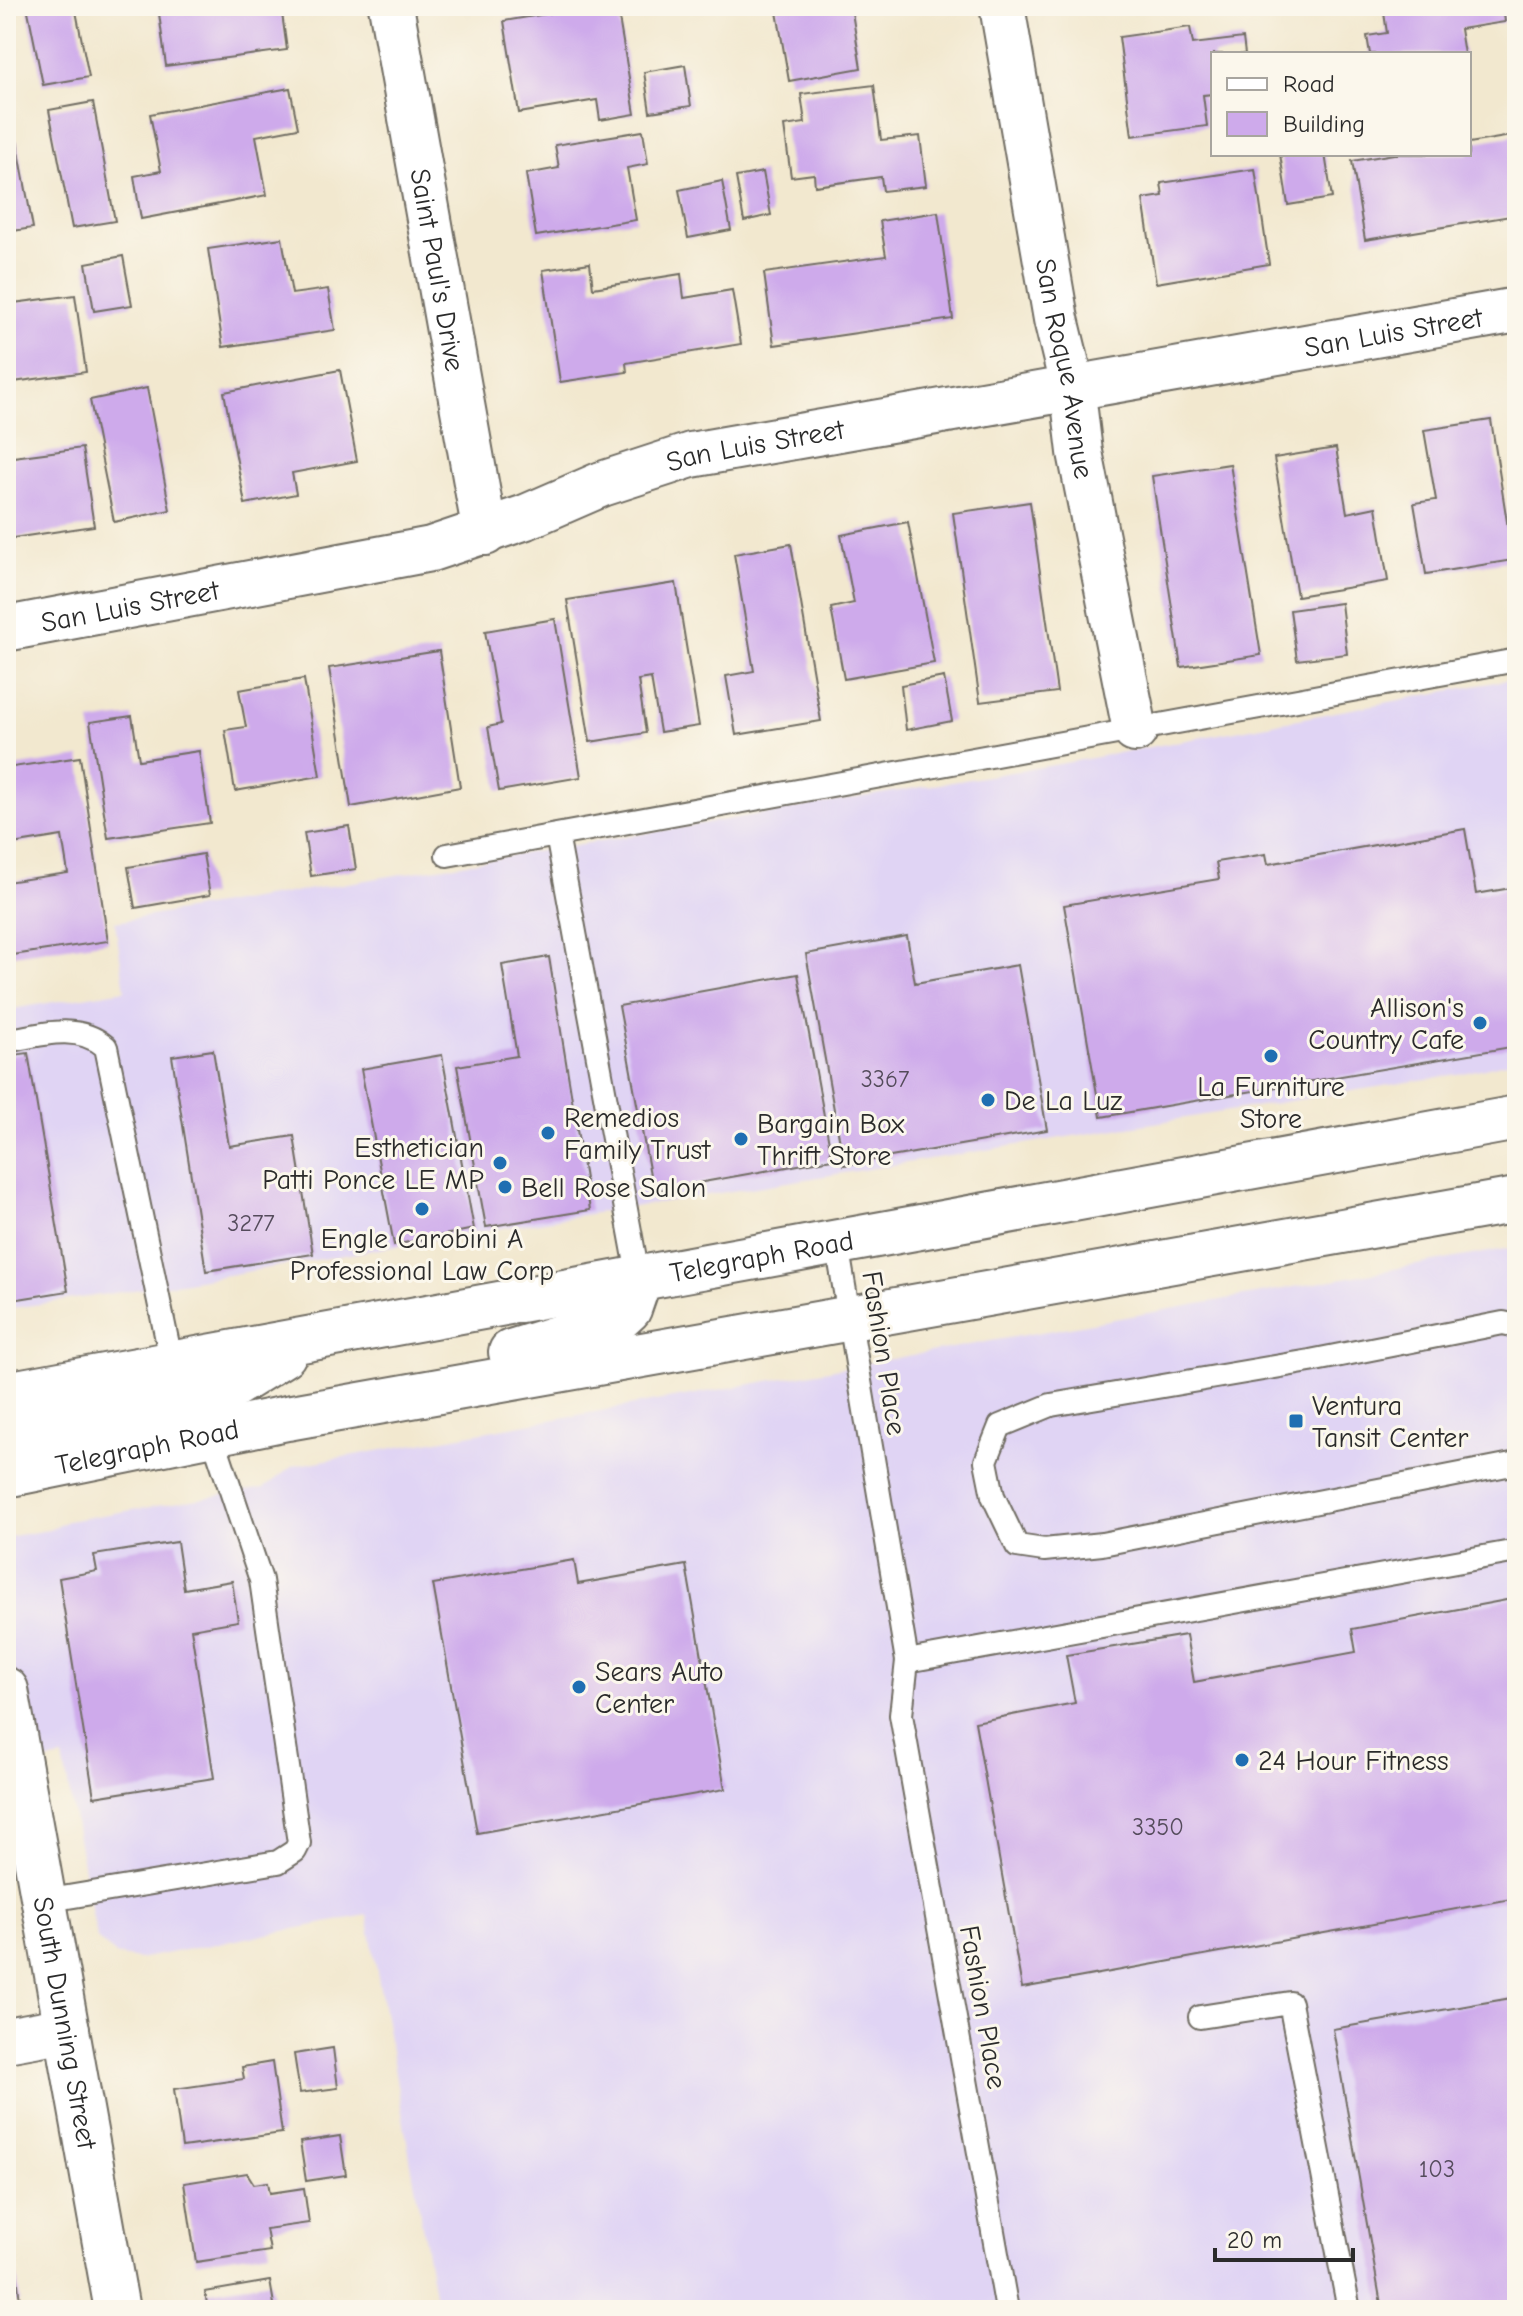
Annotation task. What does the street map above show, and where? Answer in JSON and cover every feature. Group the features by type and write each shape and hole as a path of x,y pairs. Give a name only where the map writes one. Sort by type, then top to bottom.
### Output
{"main road":[{"name":"Saint Paul's Drive","path":"391,6 485,533"},
{"name":"San Roque Avenue","path":"1002,6 1056,319 1072,385 1080,452 1135,730"},
{"name":"San Luis Street","path":"6,629 394,557 485,533 602,484 691,455 1072,385 1517,310"},
{"name":"Telegraph Road","path":"6,1394 1517,1118"},
{"name":"Telegraph Road","path":"6,1475 449,1389 1517,1200"},
{"path":"449,1389 517,1347 595,1329 618,1319 629,1309 639,1280"},
{"path":"6,1434 224,1391 306,1341"},
{"name":"South Dunning Street","path":"6,1690 117,2310"},
{"path":"6,2040 67,2029"}],"lane":[{"path":"447,855 1517,660"},
{"path":"557,835 639,1280"},
{"path":"6,1041 62,1031 87,1035 106,1047 172,1364"},
{"name":"Fashion Place","path":"837,1244 907,1661 901,1715 1007,2310"},
{"path":"1517,1326 1503,1323 1310,1361 1051,1405 1000,1426 986,1461 993,1496 1017,1546 1044,1550 1102,1544 1517,1463"},
{"path":"44,1901 278,1862 299,1843 261,1580 212,1434"},
{"path":"907,1661 1517,1551"},
{"path":"1200,2017 1290,2003 1349,2310"}],"shaded area":[{"path":"1517,678 1517,1060 1464,1073 6,1309 6,1010 125,990 115,922 1054,765"},
{"path":"1517,1247 1517,2310 437,2310 367,1915 138,1959 116,1955 97,1939 63,1758 6,1768 6,1537 49,1530 67,1521 264,1488 293,1466"}],"building":[{"path":"27,6 75,6 89,77 43,85"},
{"path":"158,6 225,6 226,12 281,6 287,50 166,66"},
{"path":"594,6 617,6 635,114 600,120 597,100 519,113 504,21"},
{"path":"776,6 851,6 861,68 789,81"},
{"path":"1383,6 1503,6 1505,22 1460,29 1464,52 1370,52 1367,36 1387,33"},
{"path":"1190,27 1193,44 1243,38 1245,52 1211,52 1211,94 1203,95 1207,126 1132,136 1119,37"},
{"path":"685,65 691,106 650,112 644,72"},
{"path":"874,85 881,140 920,136 926,186 883,191 881,177 815,186 814,174 791,177 784,126 805,123 801,94"},
{"path":"290,88 298,128 256,136 267,195 141,219 134,176 161,171 150,114"},
{"path":"93,102 115,221 72,228 49,110"},
{"path":"643,131 648,164 627,168 636,220 536,236 526,174 559,168 555,145"},
{"path":"1517,135 1517,215 1365,240 1352,161 1382,156 1471,156 1471,143"},
{"path":"17,141 33,228 6,232 6,143"},
{"path":"1280,156 1325,156 1332,198 1288,205"},
{"path":"1255,169 1269,264 1156,283 1143,199 1163,196 1161,183"},
{"path":"763,172 771,215 744,221 736,177"},
{"path":"722,181 731,230 688,238 679,190"},
{"path":"938,212 953,319 774,345 764,273 886,256 880,221"},
{"path":"282,238 292,294 328,289 335,330 223,347 208,249"},
{"path":"123,256 132,305 94,311 86,263"},
{"path":"590,263 593,288 681,274 684,298 732,290 741,344 626,363 627,372 560,382 543,270"},
{"path":"75,295 86,372 6,383 6,304"},
{"path":"340,370 357,461 292,473 296,494 245,504 224,392"},
{"path":"147,388 170,510 114,522 90,400"},
{"path":"1491,420 1513,560 1426,574 1414,503 1436,500 1424,430"},
{"path":"82,448 94,526 6,539 6,458"},
{"path":"1336,448 1347,513 1376,507 1388,581 1297,596 1274,458"},
{"path":"1230,464 1261,655 1181,667 1152,476"},
{"path":"1030,502 1057,692 980,702 953,513"},
{"path":"908,522 934,663 844,679 831,608 854,603 841,535"},
{"path":"791,544 821,721 736,735 726,676 754,671 734,554"},
{"path":"676,583 699,726 660,732 651,678 638,680 646,733 590,742 567,600"},
{"path":"1341,603 1347,654 1297,660 1290,610"},
{"path":"555,619 581,777 499,791 488,727 501,724 485,631"},
{"path":"439,651 460,787 351,807 329,668"},
{"path":"944,677 952,721 906,730 901,685"},
{"path":"304,679 320,776 235,791 225,730 246,727 239,690"},
{"path":"132,716 139,760 199,751 210,823 108,838 90,722"},
{"path":"80,757 108,941 6,956 6,882 68,873 62,836 6,845 6,768"},
{"path":"349,826 356,869 311,876 304,833"},
{"path":"1465,829 1476,894 1517,887 1517,1046 1101,1117 1064,905 1219,879 1216,862 1266,854 1268,864"},
{"path":"203,854 210,895 135,908 128,867"},
{"path":"907,936 915,983 1018,965 1047,1130 844,1165 806,954"},
{"path":"549,957 590,1210 486,1227 457,1066 517,1056 502,965"},
{"path":"798,974 832,1159 653,1191 619,1006"},
{"path":"213,1050 229,1146 294,1136 313,1254 206,1271 172,1056"},
{"path":"28,1053 68,1291 6,1301 6,1056"},
{"path":"442,1055 474,1229 394,1245 361,1069"},
{"path":"177,1542 184,1589 232,1581 238,1621 191,1629 214,1778 94,1797 59,1578 97,1571 94,1555"},
{"name":"Sears Auto Center","path":"574,1560 578,1584 686,1565 725,1789 477,1833 433,1584"},
{"path":"1517,1598 1517,1898 1022,1988 975,1722 1075,1703 1066,1655 1186,1635 1194,1682 1356,1652 1352,1629"},
{"path":"1517,1997 1517,2310 1382,2310 1333,2029"},
{"path":"333,2048 338,2088 300,2093 294,2054"},
{"path":"272,2062 282,2133 182,2147 174,2089 244,2079 242,2067"},
{"path":"340,2136 346,2175 306,2181 300,2142"},
{"path":"247,2173 254,2184 268,2182 270,2193 304,2188 309,2223 266,2229 270,2251 196,2262 184,2183"},
{"path":"17,2275 20,2302 6,2304 6,2277"},
{"path":"270,2281 275,2310 208,2310 205,2292"}],"place":[{"name":"Allison's Country Cafe","path":"1480,1023"},
{"name":"La Furniture Store","path":"1271,1056"},
{"name":"De La Luz","path":"988,1100"},
{"name":"Remedios Family Trust","path":"548,1133"},
{"name":"Bargain Box Thrift Store","path":"741,1139"},
{"name":"Esthetician Patti Ponce LE MP","path":"500,1163"},
{"name":"Bell Rose Salon","path":"505,1187"},
{"name":"Engle Carobini A Professional Law Corp","path":"422,1209"},
{"name":"Ventura Tansit Center","path":"1296,1421"},
{"name":"Sears Auto Center","path":"579,1687"},
{"name":"24 Hour Fitness","path":"1242,1760"}]}
